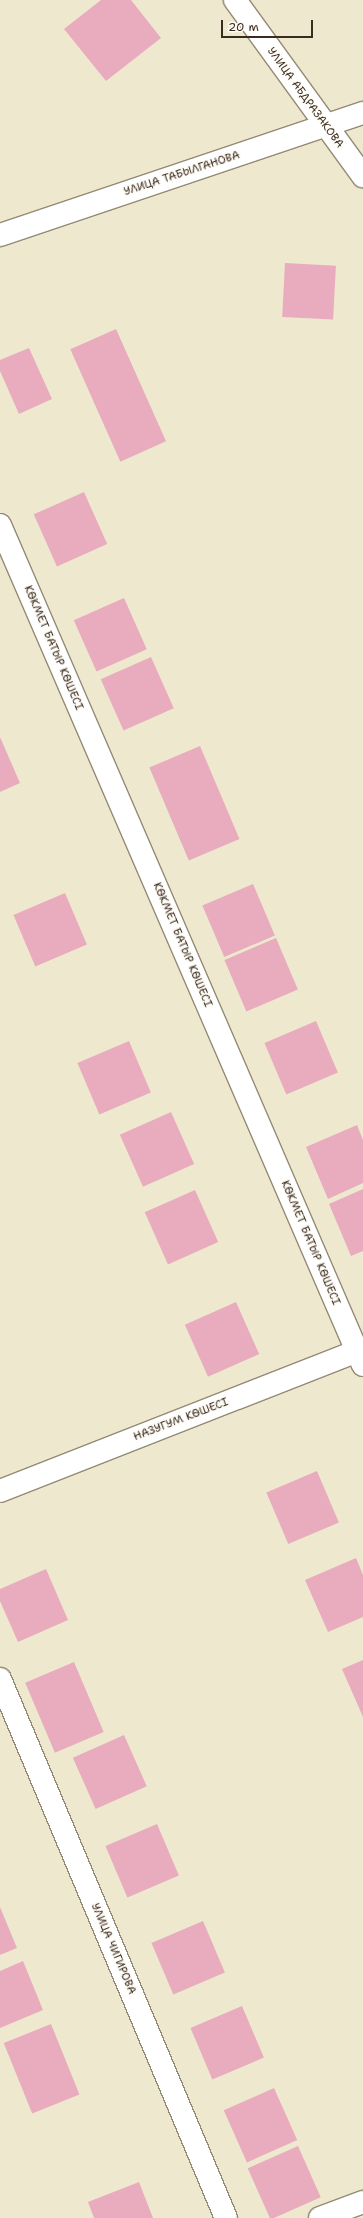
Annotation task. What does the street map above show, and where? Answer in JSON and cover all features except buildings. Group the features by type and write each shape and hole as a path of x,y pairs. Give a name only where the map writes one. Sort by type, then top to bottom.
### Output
{"street":[{"name":"УЛИЦА АБДРАЗАКОВА","path":"235,0 325,126 363,176"},
{"name":"УЛИЦА ТАБЫЛГАНОВА","path":"0,235 363,113"},
{"name":"КӨКМЕТ БАТЫР КӨШЕСІ","path":"0,526 361,1355"},
{"name":"НАЗУГУМ КӨШЕСІ","path":"0,1491 361,1355"},
{"name":"УЛИЦА ЧИГИРОВА","path":"0,1679 226,2218"},
{"path":"320,2218 363,2202"}]}
